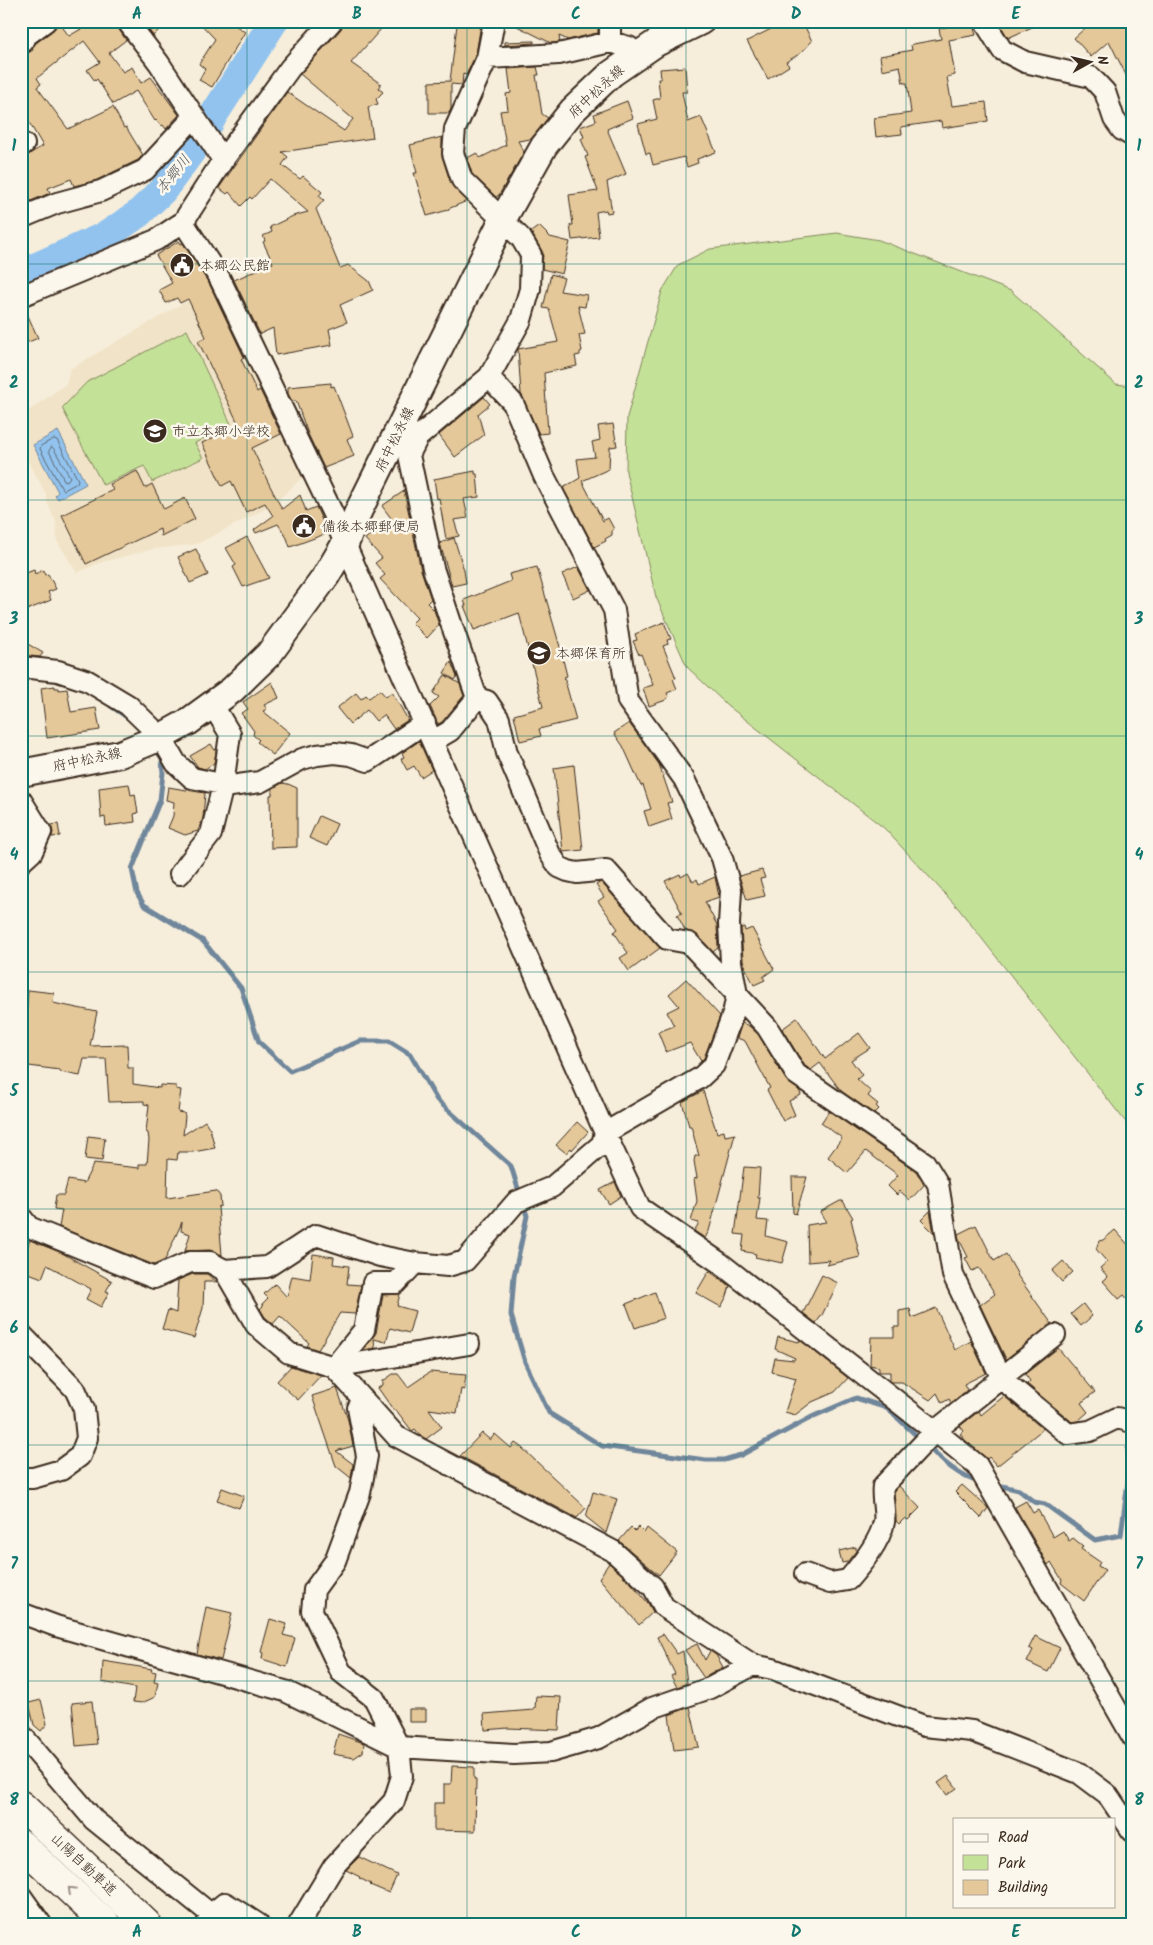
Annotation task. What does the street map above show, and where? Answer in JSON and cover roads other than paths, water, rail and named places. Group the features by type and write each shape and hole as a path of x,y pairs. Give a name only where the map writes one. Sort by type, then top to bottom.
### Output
{"highway":[{"name":"山陽自動車道","path":"21,1805 147,1924"},
{"name":"山陽自動車道","path":"21,1844 106,1924"}],"main road":[{"name":"府中松永線","path":"21,773 120,754 161,737 188,722 232,690 268,654 326,576 345,544 358,512 409,432 503,219 544,146 572,111 611,74 656,43 701,21"}],"street":[{"path":"21,44 27,35 46,21"},
{"path":"127,21 159,63 222,160"},
{"path":"21,296 156,240 183,222 222,160 290,68 332,21"},
{"path":"494,21 486,58 455,129 453,153 462,180 521,238 531,255 530,289 521,320 489,377 409,432 409,456 433,568 477,698 487,702 499,719 507,752 550,854 559,867 577,873 606,870 667,939 689,943 738,995 767,1028 796,1074 925,1164 938,1184 953,1275 1002,1379 1068,1434 1090,1431 1117,1418 1132,1422"},
{"path":"610,21 610,42"},
{"path":"984,21 1002,50 1025,62 1091,77 1106,92 1114,119 1122,130 1132,136"},
{"path":"486,58 559,54 610,42 629,46 637,56"},
{"path":"21,218 57,203 101,190 145,170 194,117"},
{"path":"183,222 220,279 334,514 345,544 605,1133 640,1208 720,1263 935,1430 977,1466 1132,1736"},
{"path":"224,1270 267,1268 316,1235 380,1256 415,1263 448,1266 465,1261 516,1202 552,1187 602,1144 605,1133 700,1078 714,1065 734,1014 738,995 731,962 729,924 731,890 722,858 684,779 628,701 614,610 544,476 513,403 489,377"},
{"path":"21,667 58,671 88,681 128,705 161,737 176,762 192,778 230,786 260,782 302,759 317,756 335,753 351,755 368,761 429,732 450,731 477,698"},
{"path":"180,874 211,834 223,785 230,734 212,704"},
{"path":"21,800 41,832 32,852 21,862"},
{"path":"21,1217 29,1226 154,1278 190,1262 210,1262 224,1270 256,1325 289,1354 334,1367 469,1344"},
{"path":"334,1367 364,1330 373,1282 396,1283 415,1263"},
{"path":"21,1334 75,1389 84,1409 87,1438 80,1456 62,1470 32,1478 21,1478"},
{"path":"805,1574 830,1583 848,1580 863,1563 884,1521 881,1496 883,1486 935,1430 1002,1379 1055,1335"},
{"path":"334,1367 396,1436 613,1551 653,1587 664,1607 753,1665 773,1668 924,1726 972,1731 1079,1773 1107,1794 1132,1831"},
{"path":"299,1924 334,1866 394,1801 402,1776 398,1747 374,1698 341,1672 312,1611 314,1590 335,1561 360,1493 367,1456 358,1408 363,1399"},
{"path":"21,1613 56,1626 285,1691 398,1747 514,1754 551,1752 599,1738 652,1708 710,1688 753,1665"},
{"path":"21,1734 94,1820 213,1921 225,1903 258,1924"},
{"path":"21,1896 41,1924"}],"water":[{"path":"58,431 86,484 58,499 55,495 58,492 33,445"}],"waterway":[{"name":"本郷川","path":"21,269 36,267 107,235 138,214 163,190 201,138 274,21"},
{"path":"21,681 35,676"},
{"path":"111,706 131,720"},
{"path":"154,748 162,758 163,773 160,800 132,869 137,893 144,905 203,941 241,988 259,1042 290,1071 360,1041 389,1041 410,1054 437,1100 511,1166 520,1195"},
{"path":"523,1203 527,1216 514,1276 511,1315 525,1362 549,1413 602,1446 706,1460 724,1460 741,1455 814,1416 856,1398 887,1408 920,1439"},
{"path":"994,1484 1019,1490 1034,1502 1045,1504 1095,1540 1121,1535 1129,1474 1128,1449 1132,1442"},
{"path":"926,1445 958,1472 980,1482"}],"place":[{"name":"本郷公民館","path":"182,265"},
{"name":"市立本郷小学校","path":"155,431"},
{"name":"備後本郷郵便局","path":"304,526"},
{"name":"本郷保育所","path":"539,653"}]}
